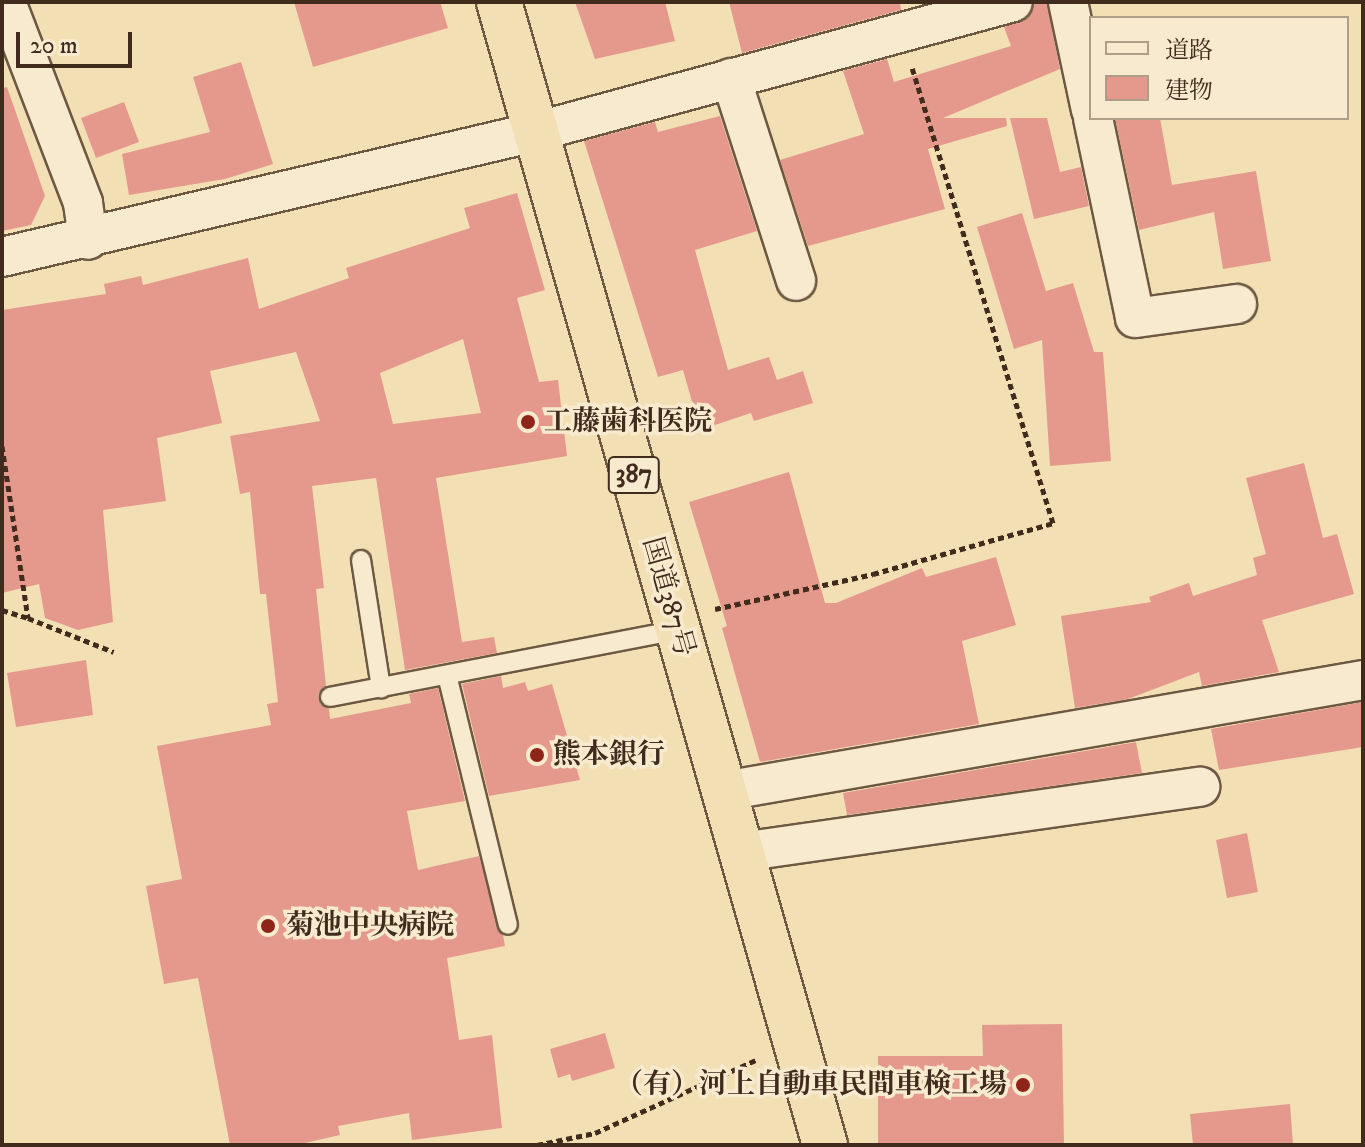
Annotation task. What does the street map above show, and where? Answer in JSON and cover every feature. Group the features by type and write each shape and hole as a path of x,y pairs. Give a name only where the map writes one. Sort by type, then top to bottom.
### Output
{"highway":[{"name":"国道387号","path":"499,2 825,1145"}],"street":[{"path":"6,2 83,203 88,240"},
{"path":"2,257 88,240 535,132 1013,2"},
{"path":"1068,2 1089,101"},
{"path":"731,78 796,281"},
{"path":"1093,120 1135,318 1237,304"},
{"path":"724,791 1363,680"},
{"path":"741,852 1200,787"}],"lane":[{"path":"361,560 381,688"},
{"path":"330,697 447,675 676,624"},
{"path":"447,675 508,925"}],"path":[{"path":"676,624 873,574 1053,523 900,32"},
{"path":"2,446 28,618"},
{"path":"2,610 114,652"},
{"path":"537,1145 595,1133 763,1057"}],"building":[{"path":"294,2 440,2 448,28 313,67"},
{"path":"575,2 665,2 675,41 595,59"},
{"path":"729,2 900,2 901,10 742,53"},
{"path":"1034,2 1047,3 1060,69 943,118 1006,118 1007,126 928,149 945,209 808,246 780,160 864,134 843,71 887,59 894,82 1011,46 1004,27 1028,18"},
{"path":"241,62 273,164 225,179 129,195 122,154 210,132 193,77"},
{"path":"7,87 45,196 31,225 2,231 2,88"},
{"path":"124,102 139,142 96,158 81,118"},
{"path":"720,116 757,231 695,250 728,370 769,357 777,380 803,371 813,403 754,421 751,413 700,430 683,370 658,377 584,141 655,122 658,132"},
{"path":"1010,118 1047,118 1060,172 1081,167 1089,206 1034,219"},
{"path":"1115,120 1160,120 1172,185 1256,171 1271,261 1223,269 1214,212 1139,230"},
{"path":"517,193 545,290 517,298 539,382 558,380 567,456 436,478 462,642 494,637 497,653 405,670 376,478 312,486 324,588 316,589 326,686 318,694 320,704 329,709 330,719 411,703 409,694 438,688 465,801 407,811 418,870 479,856 503,935 505,946 447,958 459,1040 492,1035 502,1128 412,1140 409,1113 338,1126 340,1135 296,1145 230,1145 198,978 164,984 146,886 182,879 157,746 271,725 267,704 278,702 266,594 260,594 250,492 240,494 230,436 320,421 296,352 210,371 222,423 157,438 166,501 103,510 113,622 78,630 45,618 39,584 2,593 2,310 106,294 104,284 141,276 143,285 248,258 259,309 349,278 346,268 470,228 464,208","holes":["463,339 481,413 393,424 380,373"]},
{"path":"1022,213 1046,291 1073,283 1094,352 1103,352 1111,461 1050,466 1042,340 1014,349 977,227"},
{"path":"1304,463 1323,538 1337,534 1354,594 1262,620 1279,672 1202,686 1199,672 1128,699 1075,708 1061,616 1151,602 1149,597 1189,583 1193,596 1257,575 1253,558 1266,554 1246,478"},
{"path":"789,472 825,603 836,603 922,568 926,577 996,557 1016,625 962,641 979,724 760,762 722,628 727,626 689,502"},
{"path":"86,660 93,715 16,727 7,673"},
{"path":"501,676 503,688 525,682 528,691 552,684 580,780 489,796 462,684"},
{"path":"1363,702 1363,747 1219,770 1211,729"},
{"path":"1136,742 1142,773 847,815 843,793"},
{"path":"1247,833 1258,892 1227,898 1216,840"},
{"path":"1062,1024 1064,1145 878,1145 878,1056 983,1056 982,1025"},
{"path":"605,1033 615,1068 572,1081 570,1074 558,1078 550,1049"},
{"path":"1290,1104 1293,1145 1193,1145 1190,1114"}],"place":[{"name":"工藤歯科医院","path":"528,422"},
{"name":"熊本銀行","path":"537,755"},
{"name":"菊池中央病院","path":"268,926"},
{"name":"（有）河上自動車民間車検工場","path":"1023,1085"}]}
